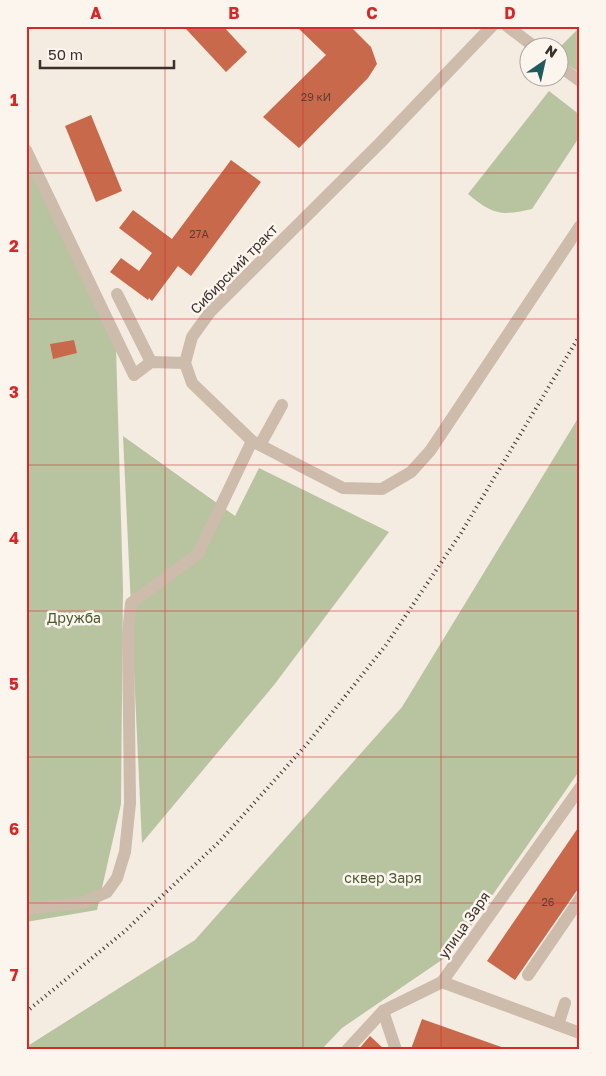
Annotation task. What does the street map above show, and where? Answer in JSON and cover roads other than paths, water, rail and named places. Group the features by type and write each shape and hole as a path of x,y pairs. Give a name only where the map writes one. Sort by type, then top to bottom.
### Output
{"street":[{"name":"Сибирский тракт","path":"185,364 192,337 210,312 380,143 492,26"},
{"path":"507,26 523,38"},
{"path":"568,72 580,81"},
{"path":"26,150 134,375 151,362 185,364 192,383 256,443 343,488 382,489 411,472 430,452 580,226"},
{"path":"117,294 151,362"},
{"path":"26,909 85,902 106,892 118,878 126,852 130,803 128,634 131,603 198,554 256,443 282,405"},
{"name":"улица Заря","path":"347,1050 383,1011 442,982 580,788"},
{"path":"528,975 580,899"},
{"path":"442,982 580,1033"},
{"path":"558,1025 565,1003"},
{"path":"383,1011 396,1050"}],"railway":[{"path":"26,1012 125,931 220,841 307,744 386,645 461,533 580,335"}],"park label":[{"name":"Дружба","path":"74,618"},
{"name":"сквер Заря","path":"383,878"}]}
